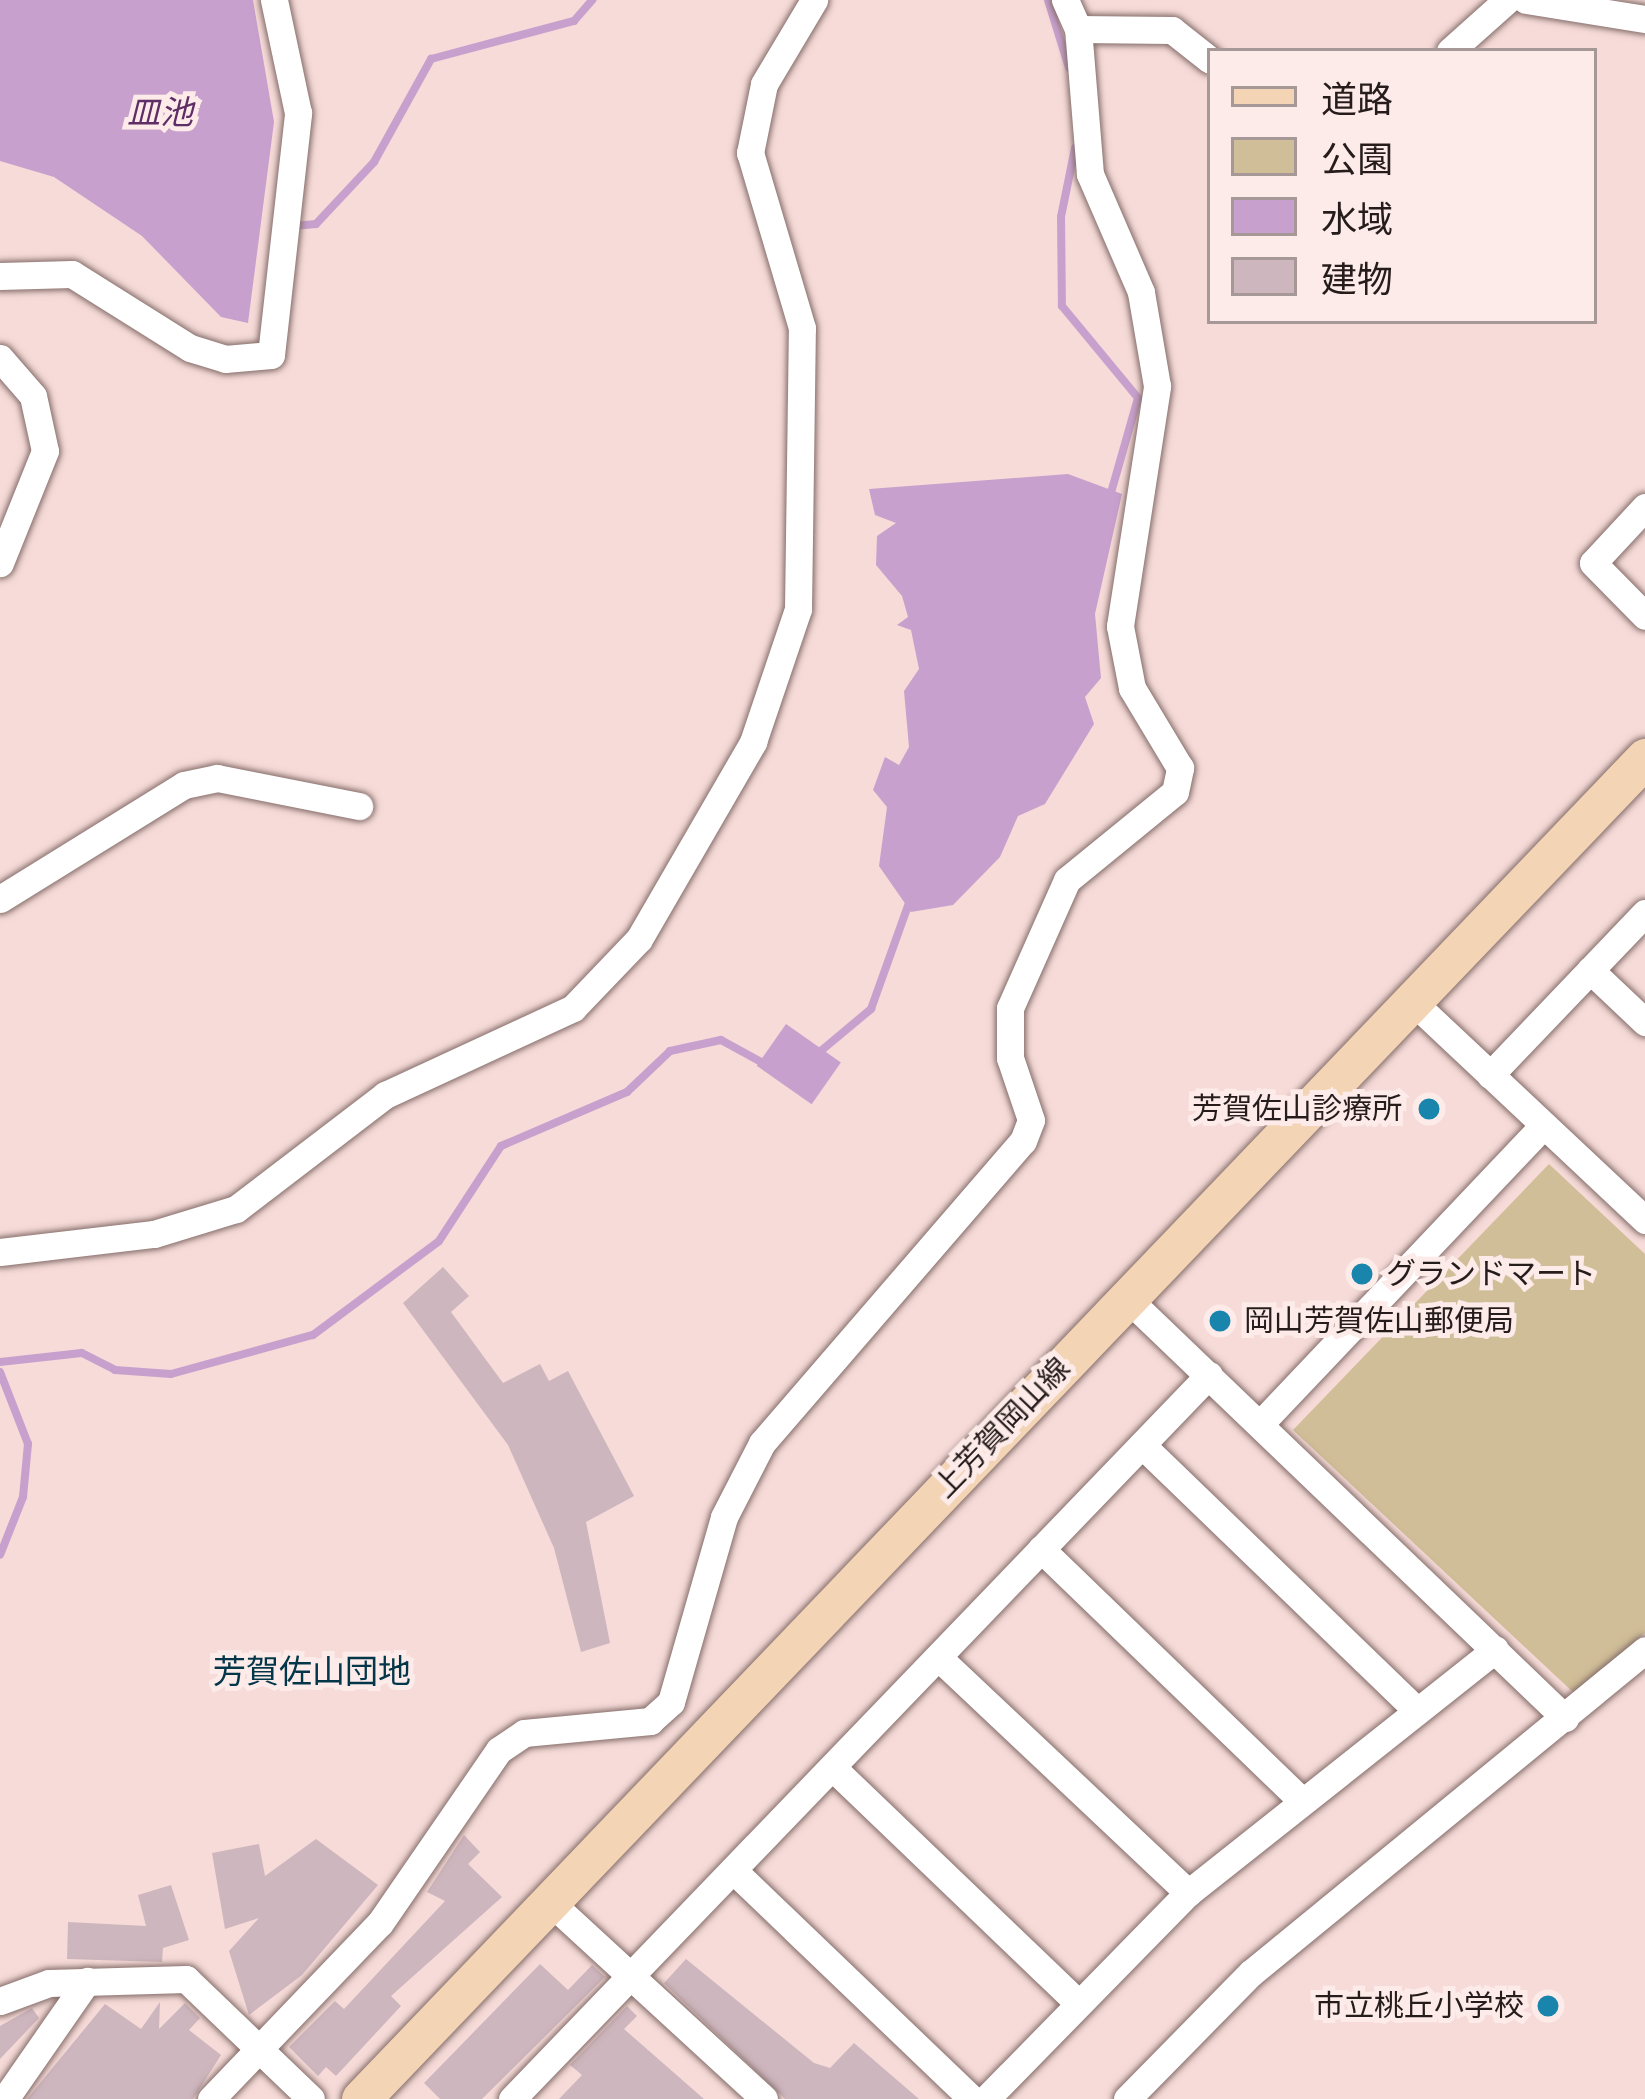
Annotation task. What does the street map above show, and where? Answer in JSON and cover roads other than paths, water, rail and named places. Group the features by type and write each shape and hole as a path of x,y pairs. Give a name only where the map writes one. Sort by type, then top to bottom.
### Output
{"main road":[{"name":"上芳賀岡山線","path":"361,2099 1645,758"}],"street":[{"path":"0,276 72,274 190,348 271,355 298,113 274,0"},
{"path":"0,1252 154,1234 236,1209 385,1095 573,1008 639,939 753,742 798,608 802,328 750,153 764,84 814,0"},
{"path":"212,2099 415,1880 499,1750 524,1733 650,1721 671,1702 710,1556 763,1444 1023,1141 1030,1120 1010,1058 1010,1008 1067,880 1081,858 1175,792 1180,768 1122,657 1156,386 1141,292 1090,173 1078,29 1064,0"},
{"path":"1453,48 1507,0"},
{"path":"1526,0 1645,19"},
{"path":"1078,29 1172,30 1207,58"},
{"path":"0,358 33,396 45,451 0,563"},
{"path":"1645,507 1593,563 1645,616"},
{"path":"0,899 184,785 217,778 359,806"},
{"path":"1490,1075 1645,913"},
{"path":"1590,970 1645,1022"},
{"path":"1412,1001 1645,1220"},
{"path":"1260,1424 1544,1125"},
{"path":"1127,1298 1565,1718"},
{"path":"512,2099 1209,1375"},
{"path":"1142,1445 1416,1710"},
{"path":"1041,1550 1299,1798"},
{"path":"986,2099 1187,1892 1299,1798 1495,1650"},
{"path":"1127,2099 1251,1973 1645,1650"},
{"path":"938,1657 1187,1892"},
{"path":"832,1766 1078,2003"},
{"path":"733,1870 972,2099"},
{"path":"548,1900 754,2096"},
{"path":"0,2001 87,1981 186,1979 311,2099"},
{"path":"5,2099 87,1981"}],"water":[{"name":"皿池","path":"0,0 253,0 274,122 248,323 221,317 142,236 54,177 0,161"},
{"path":"1068,474 1122,494 1095,614 1101,678 1085,697 1094,724 1045,804 1018,816 1000,857 953,905 911,912 879,866 887,807 873,790 885,757 899,765 909,747 904,691 919,669 911,630 897,625 908,617 902,596 876,565 877,536 896,523 875,515 869,489"},
{"path":"786,1024 841,1062 812,1104 757,1066"}],"waterway":[{"path":"294,226 316,224 374,162 431,59 574,21 592,0"},
{"path":"1048,0 1069,68"},
{"path":"1075,148 1061,217 1062,306 1138,398 1109,500"},
{"path":"816,1055 871,1009 909,903"},
{"path":"0,1362 82,1353 115,1370 171,1374 313,1335 439,1241 501,1146 627,1092 670,1051 721,1040 763,1063"},
{"path":"0,1372 28,1444 23,1497 0,1555"}],"place":[{"name":"芳賀佐山診療所","path":"1429,1109"},
{"name":"グランドマート","path":"1362,1274"},
{"name":"岡山芳賀佐山郵便局","path":"1220,1321"},
{"name":"市立桃丘小学校","path":"1548,2006"}],"district":[{"name":"芳賀佐山団地","path":"312,1672"}]}
